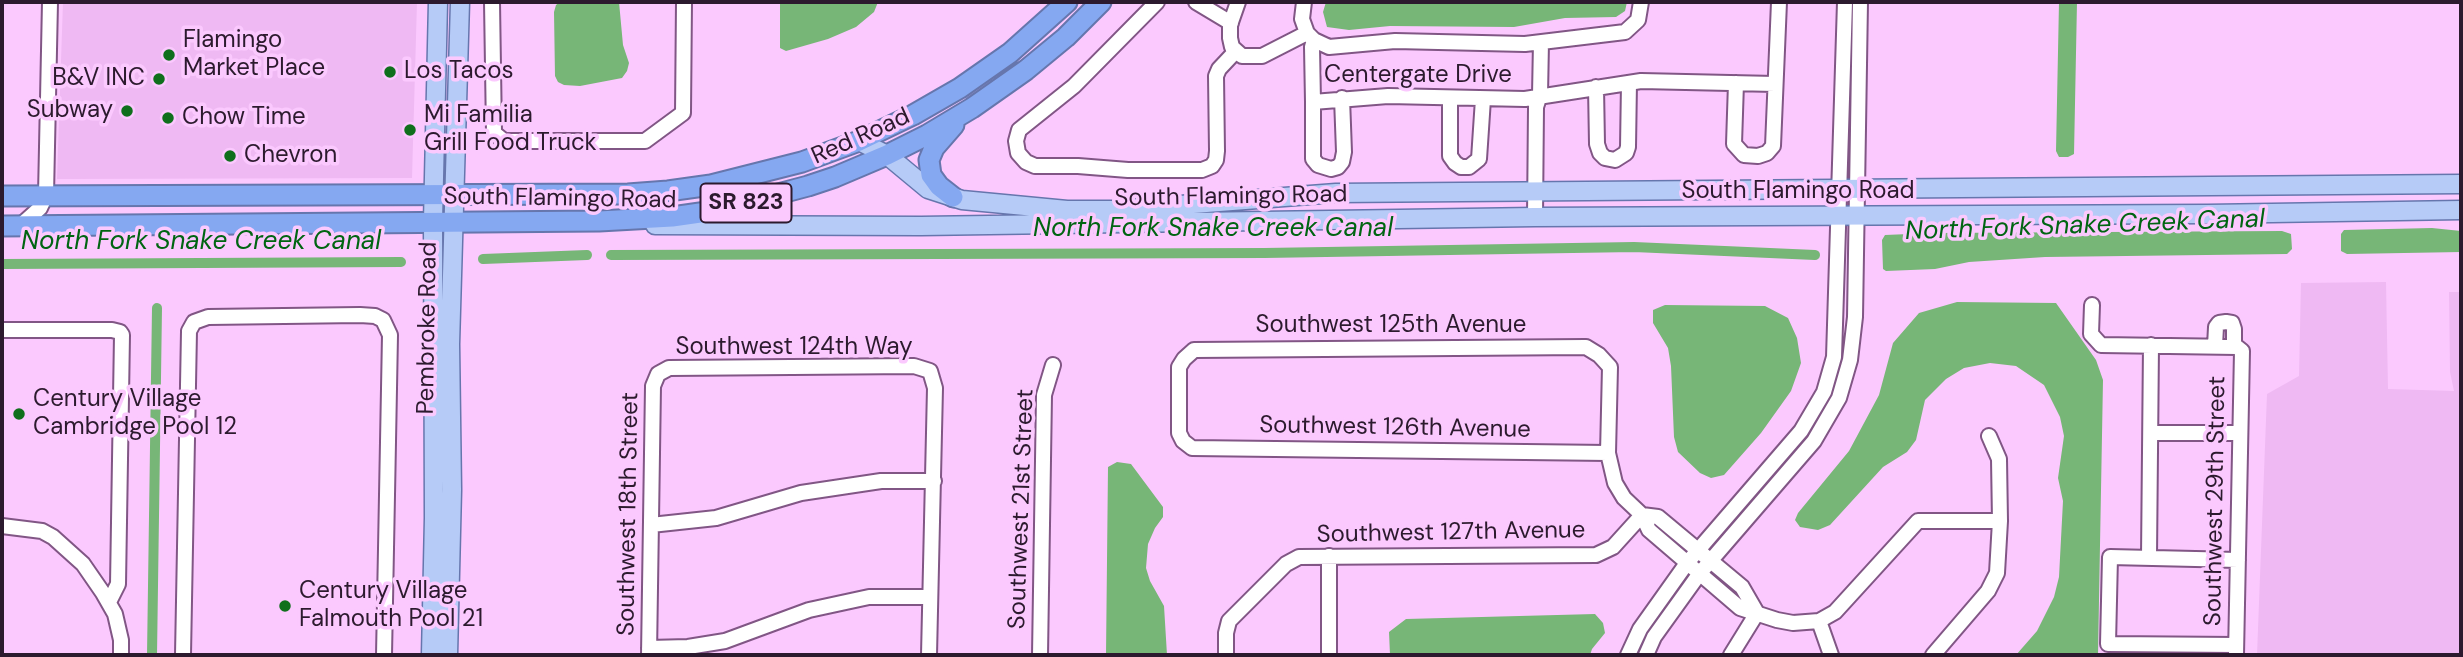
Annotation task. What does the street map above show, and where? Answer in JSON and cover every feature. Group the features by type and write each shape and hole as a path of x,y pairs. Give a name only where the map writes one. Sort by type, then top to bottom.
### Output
{"highway":[{"name":"Red Road","path":"541,194 628,194 711,185 802,162 859,141 960,88 1010,53 1067,2"},
{"name":"Red Road","path":"599,222 714,211 808,186 887,155 961,114 1026,70 1066,37 1101,2"},
{"path":"953,197 939,186 931,175 929,160 934,148 961,114"},
{"name":"South Flamingo Road","path":"2,196 541,194"},
{"name":"South Flamingo Road","path":"11,226 433,221 599,222"}],"main road":[{"name":"Pembroke Road","path":"438,2 433,221 441,575 448,655"},
{"name":"Pembroke Road","path":"431,655 452,490 450,344 460,2"},
{"name":"South Flamingo Road","path":"859,141 887,155 928,189 953,197 1020,207 1115,210 1336,193 2461,184"},
{"name":"South Flamingo Road","path":"599,222 685,226 796,226 2461,210"}],"street":[{"path":"11,226 40,208 46,195 50,2"},
{"path":"492,2 494,133 504,141 645,141 683,113 684,2"},
{"path":"1157,2 1074,86 1019,130 1016,141 1018,153 1026,162 1035,166 1128,170 1202,170 1212,166 1217,151 1216,76 1235,52 1230,38 1231,23 1238,2"},
{"path":"1196,2 1231,23"},
{"name":"Centergate Drive","path":"1304,2 1303,19 1312,47 1313,102 1388,96 1525,99 1629,83 1775,83"},
{"name":"Centergate Drive","path":"1235,52 1242,56 1262,56 1310,37 1329,47 1395,41 1541,43 1625,32 1638,20 1641,2"},
{"path":"1736,83 1736,149 1744,155 1758,156 1767,153 1773,146 1779,2"},
{"path":"1646,655 1654,638 1700,573 1814,441 1839,398 1850,360 1855,317 1858,216 1849,189 1845,2"},
{"path":"1628,655 1640,629 1687,563 1801,431 1824,392 1834,357 1838,217 1849,189 1860,2"},
{"name":"Centergate Drive","path":"1539,217 1540,133 1536,107 1540,95 1541,43"},
{"path":"1596,88 1597,144 1605,158 1615,160 1626,153 1628,147 1629,83"},
{"path":"1450,98 1450,156 1461,167 1469,167 1479,159 1483,99"},
{"path":"1313,102 1313,159 1318,165 1331,169 1342,162 1344,152 1342,99"},
{"path":"2092,305 2091,334 2101,345 2237,347"},
{"path":"183,655 188,338 194,322 200,318 222,316 360,315 375,316 383,320 390,335 384,655"},
{"name":"Southwest 29th Street","path":"2214,346 2216,327 2223,322 2233,325 2237,347 2241,433 2236,650"},
{"path":"2,330 120,332 118,584 109,602"},
{"path":"2149,557 2151,345"},
{"name":"Southwest 125th Avenue","path":"1183,441 1179,433 1179,367 1194,350 1586,347 1600,355 1610,367 1608,453"},
{"name":"Southwest 21st Street","path":"1040,655 1044,396 1053,365"},
{"name":"Southwest 124th Way","path":"658,374 669,368 914,366 930,371 935,388 934,481"},
{"name":"Southwest 18th Street","path":"649,652 653,386 658,374"},
{"path":"2151,433 2241,433"},
{"path":"1933,655 1988,591 1997,573 1999,459 1989,436"},
{"name":"Southwest 126th Avenue","path":"1183,441 1192,448 1608,453"},
{"path":"1608,453 1615,483 1624,498 1642,515 1649,530 1741,608 1793,623 1819,621 1835,611 1918,521 2000,521"},
{"path":"651,525 716,518 801,493 881,481 934,481 929,655"},
{"path":"1642,515 1658,517 1742,587 1757,613"},
{"name":"Southwest 127th Avenue","path":"1226,655 1229,621 1286,564 1299,557 1596,555 1613,547 1642,515"},
{"path":"2,526 42,531 53,537 83,564 109,602 119,626 121,655"},
{"path":"1329,556 1329,655"},
{"path":"2236,650 2148,650 2108,644 2110,557 2238,560"},
{"path":"649,652 725,641 809,610 869,597 930,597"},
{"path":"1731,655 1757,613"},
{"path":"1819,621 1831,655"}],"shaded area":[{"path":"63,2 417,2 412,178 57,179"},
{"path":"560,2 619,2 623,45 629,63 622,78 580,86 558,82 555,76 554,12"},
{"path":"780,2 878,2 874,12 856,27 828,39 786,51 780,48"},
{"path":"1326,2 1627,2 1625,11 1616,17 1565,18 1514,27 1390,26 1349,30 1327,27 1323,12"},
{"path":"2059,2 2077,2 2074,154 2068,157 2059,157 2056,151"},
{"path":"2432,228 2461,231 2461,252 2347,254 2341,251 2341,234 2344,230"},
{"path":"2282,231 2291,234 2292,249 2287,254 2045,257 1969,262 1935,269 1883,269 1882,240 1885,235"},
{"path":"2386,282 2388,389 2454,391 2450,372 2449,292 2461,292 2461,655 2257,655 2267,394 2299,376 2301,283"},
{"path":"1957,302 2056,303 2096,360 2103,380 2098,655 2016,655 2037,631 2054,597 2059,577 2063,501 2058,478 2064,436 2060,417 2044,385 2016,366 1990,363 1964,368 1946,379 1925,400 1916,440 1907,452 1883,467 1830,525 1818,530 1800,527 1795,520 1849,451 1879,395 1893,343 1919,313"},
{"path":"1665,305 1765,306 1788,318 1797,338 1801,363 1791,391 1761,433 1724,475 1711,478 1700,473 1678,452 1674,437 1668,348 1653,323 1653,310"},
{"path":"1117,462 1131,464 1163,507 1163,517 1148,544 1146,568 1164,606 1167,655 1106,655 1108,467"},
{"path":"1595,614 1603,623 1605,633 1590,655 1390,655 1389,632 1406,619"}],"waterway":[{"name":"North Fork Snake Creek Canal","path":"611,255 1264,253 1634,247 1815,255"},
{"name":"North Fork Snake Creek Canal","path":"483,259 587,255"},
{"name":"North Fork Snake Creek Canal","path":"2,264 401,262"},
{"path":"152,655 157,308"}],"place":[{"name":"Flamingo Market Place","path":"169,55"},
{"name":"Los Tacos","path":"390,72"},
{"name":"B&V INC","path":"159,79"},
{"name":"Subway","path":"127,111"},
{"name":"Chow Time","path":"168,118"},
{"name":"Mi Familia Grill Food Truck","path":"410,130"},
{"name":"Chevron","path":"230,156"},
{"name":"Century Village Cambridge Pool 12","path":"19,414"},
{"name":"Century Village Falmouth Pool 21","path":"285,606"}]}
